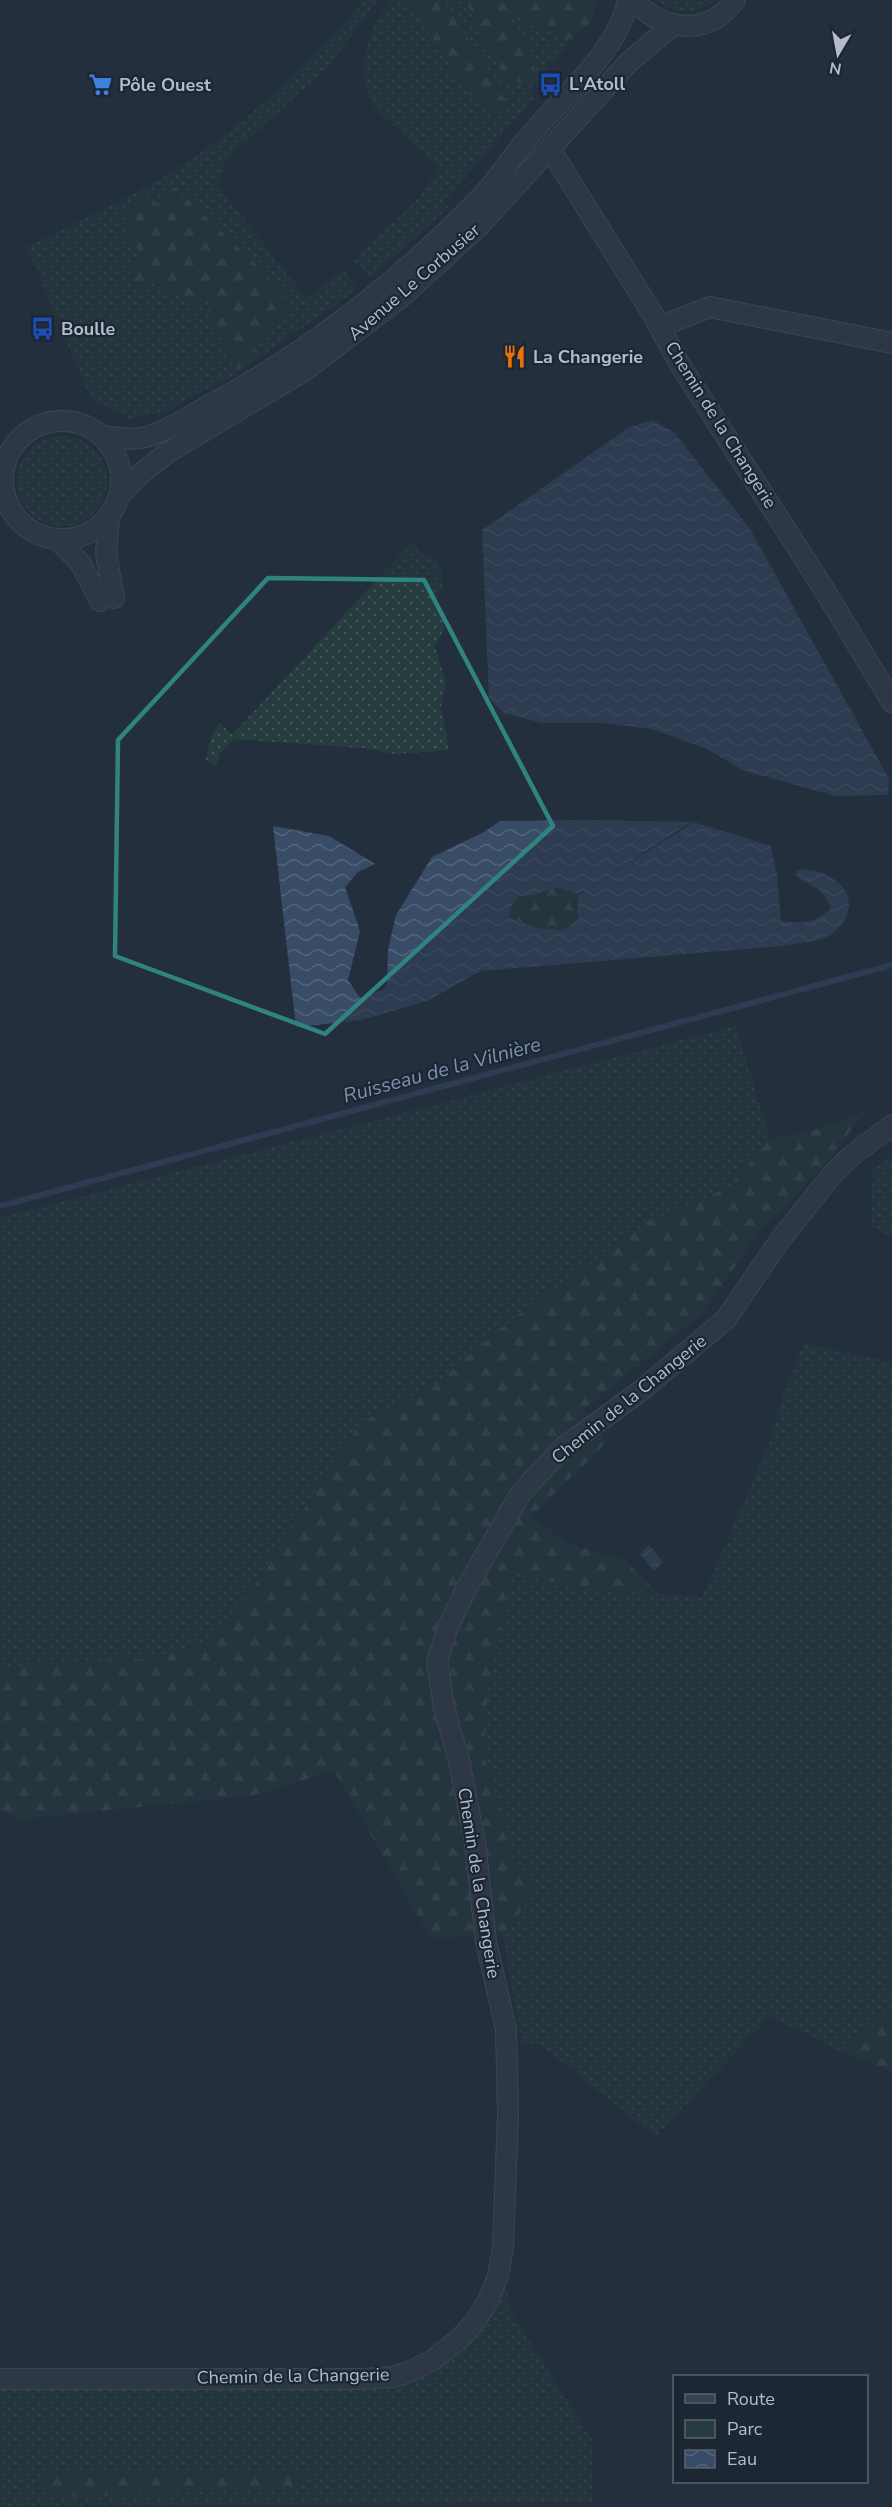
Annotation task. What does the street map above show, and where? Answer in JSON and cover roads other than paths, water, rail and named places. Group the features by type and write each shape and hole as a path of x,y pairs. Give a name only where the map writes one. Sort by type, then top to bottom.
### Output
{"street":[{"name":"Avenue Le Corbusier","path":"100,435 131,439 158,433 286,360 351,314 416,260 481,197 521,144 610,46 622,24 628,0"},
{"path":"634,0 652,17 673,25 689,26 705,23 722,14 738,1"},
{"name":"Avenue Le Corbusier","path":"119,496 139,475 167,453 273,392 374,320 478,227 629,62 673,25"},
{"name":"Chemin de la Changerie","path":"550,149 660,326 679,363 822,586 892,702"},
{"path":"660,326 710,307 892,343"},
{"path":"53,422 71,422 86,426 100,435 114,452 121,481 119,496 109,516 86,534 57,539 40,535 26,527 12,513 6,501 2,482 2,470 16,442 30,430 53,422"},
{"path":"57,539 81,564 107,599 106,553 109,516"},
{"path":"0,525 26,527"},
{"name":"Chemin de la Changerie","path":"0,2379 361,2379 393,2377 433,2360 459,2339 475,2322 498,2276 503,2247 508,2114 506,2030 486,1942 475,1843 459,1760 444,1708 439,1674 438,1662 448,1627 466,1589 521,1493 564,1447 642,1390 726,1319 780,1240 831,1176 851,1156 892,1125"}],"water":[{"path":"652,420 674,432 750,529 889,779 888,795 835,796 742,770 707,749 652,729 602,723 542,723 504,713 489,698 482,530 628,428"},
{"path":"500,821 691,822 592,887 694,822 771,846 777,876 781,921 808,921 820,917 831,908 820,891 796,876 797,871 803,870 817,871 837,882 846,892 848,911 842,923 833,933 811,941 782,946 481,971 427,1001 361,1020 296,1027 273,826 329,836 375,864 358,872 345,887 360,931 348,980 360,998 382,990 387,985 388,950 396,915 432,857 484,832","holes":["556,887 577,894 585,891 578,896 578,920 562,931 535,927 509,918 512,905 519,896 535,895"]},
{"path":"649,1545 663,1562 654,1571 640,1554"}],"waterway":[{"name":"Ruisseau de la Vilnière","path":"0,1206 892,965"}],"place":[{"name":"L'Atoll","path":"551,84"},
{"name":"Pôle Ouest","path":"101,85"},
{"name":"Boulle","path":"43,329"},
{"name":"La Changerie","path":"515,357"}]}
